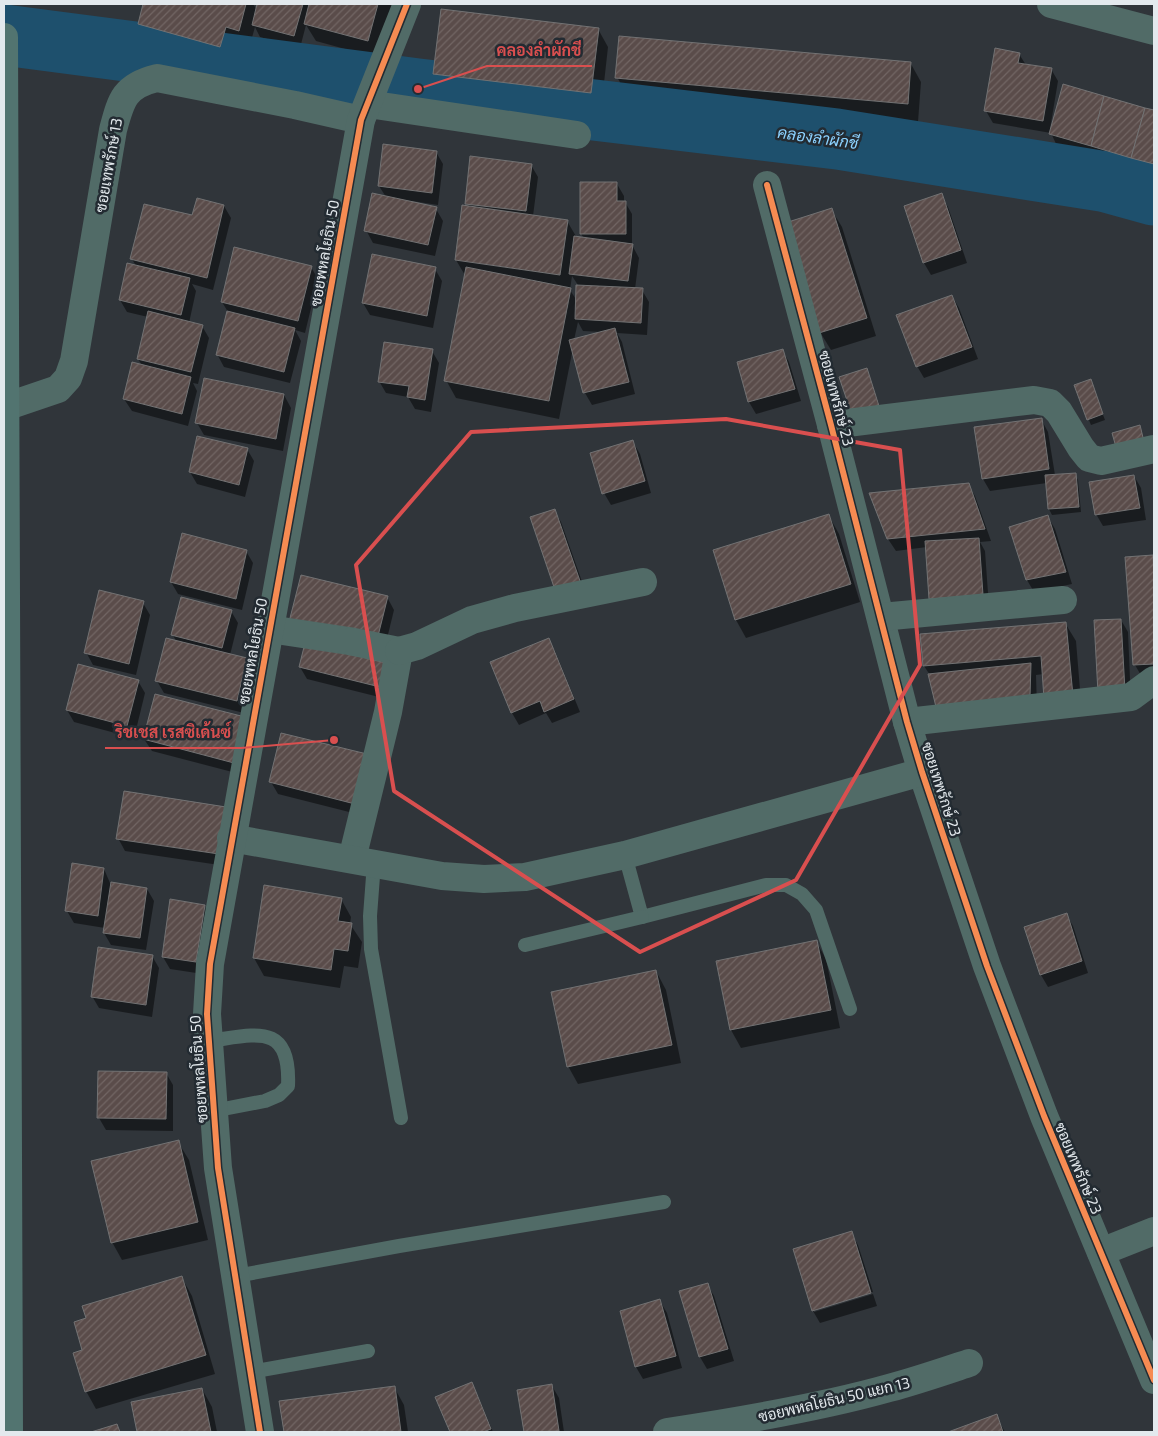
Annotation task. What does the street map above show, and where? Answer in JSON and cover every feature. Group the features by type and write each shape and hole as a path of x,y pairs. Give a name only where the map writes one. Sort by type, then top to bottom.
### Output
{"main road":[{"path":"4,37 9,1432"}],"street":[{"name":"ซอยพหลโยธิน 50","path":"260,1432 218,1168 206,1014 210,964 269,629 367,107 407,4"},
{"path":"1052,4 1154,31"},
{"name":"ซอยเทพรักษ์ 13","path":"4,407 58,389 68,378 74,361 113,130 121,102 131,90 144,81 157,78 295,104 367,107 576,135"},
{"name":"ซอยเทพรักษ์ 23","path":"767,185 907,722 922,772 987,966 1044,1116 1154,1380"},
{"path":"831,425 1034,400 1050,403 1059,412 1089,458 1101,461 1154,449"},
{"path":"269,629 399,652 417,646 472,620 515,608 643,582"},
{"path":"881,617 1063,600"},
{"path":"363,861 399,652"},
{"path":"907,722 1131,697 1154,680"},
{"path":"232,838 442,876 484,879 526,877 625,855 922,772"},
{"path":"1100,1252 1154,1231"},
{"name":"ซอยพหลโยธิน 50 แยก 13","path":"667,1432 728,1422 888,1389 969,1364"}],"lane":[{"path":"625,855 642,917"},
{"path":"363,861 370,916 370,949 401,1118"},
{"path":"525,944 642,917 766,885 786,885 802,894 816,910 850,1009"},
{"path":"208,1041 259,1035 271,1038 282,1047 289,1067 288,1086 279,1095 265,1100 213,1111"},
{"path":"236,1276 400,1246 664,1202"},
{"path":"250,1372 368,1351"}],"highlighted area":[{"path":"726,419 900,450 920,665 796,880 640,952 394,791 356,565 471,432"}],"building":[{"path":"143,4 246,4 239,31 226,27 220,47 138,24"},
{"path":"257,4 303,4 294,36 252,25"},
{"path":"309,4 378,4 368,41 304,24"},
{"path":"441,9 599,28 591,93 433,74"},
{"path":"619,36 911,62 908,104 615,78"},
{"path":"995,48 1020,53 1018,63 1052,68 1043,121 984,111"},
{"path":"1063,84 1104,96 1091,146 1049,134"},
{"path":"1104,96 1145,108 1131,158 1091,146"},
{"path":"1145,108 1154,110 1154,164 1131,158"},
{"path":"383,144 437,151 432,193 378,186"},
{"path":"470,156 532,164 526,211 465,204"},
{"path":"580,182 617,182 617,201 626,201 626,234 580,234"},
{"path":"372,193 437,207 428,245 364,231"},
{"path":"942,193 961,250 923,263 904,206"},
{"path":"197,198 224,205 207,278 130,259 144,204 192,215"},
{"path":"462,205 568,220 560,275 455,260"},
{"path":"832,208 867,318 819,333 785,223"},
{"path":"574,236 633,244 628,281 569,274"},
{"path":"234,247 312,266 298,321 221,302"},
{"path":"372,254 436,267 427,316 362,303"},
{"path":"127,263 190,278 181,315 119,300"},
{"path":"466,267 571,288 549,401 444,381"},
{"path":"576,285 643,288 641,323 575,319"},
{"path":"952,295 972,347 916,367 896,315"},
{"path":"148,311 203,325 191,372 137,359"},
{"path":"227,311 295,328 284,372 216,355"},
{"path":"615,328 629,382 583,393 569,340"},
{"path":"384,342 433,349 425,400 407,397 409,386 378,382"},
{"path":"783,349 795,389 748,402 737,362"},
{"path":"132,362 191,377 182,414 123,399"},
{"path":"867,368 880,409 853,418 839,377"},
{"path":"204,378 284,394 276,439 195,423"},
{"path":"1091,379 1103,414 1087,420 1074,385"},
{"path":"1042,418 1049,469 982,479 974,427"},
{"path":"1140,425 1145,446 1118,454 1112,433"},
{"path":"197,436 248,448 239,485 189,472"},
{"path":"633,440 645,481 602,494 590,453"},
{"path":"1076,473 1079,507 1048,509 1045,475"},
{"path":"1134,475 1140,508 1095,515 1089,482"},
{"path":"969,483 985,529 887,539 869,493"},
{"path":"555,509 580,581 555,590 530,517"},
{"path":"829,514 851,584 735,620 713,550"},
{"path":"1048,515 1066,572 1026,580 1009,527"},
{"path":"182,533 247,550 236,599 170,582"},
{"path":"979,538 983,595 929,599 925,541"},
{"path":"1153,555 1154,664 1133,665 1125,557"},
{"path":"301,575 388,596 376,644 289,622"},
{"path":"99,590 144,601 129,664 84,653"},
{"path":"181,597 232,610 222,648 171,635"},
{"path":"1121,619 1125,691 1098,693 1094,620"},
{"path":"1066,622 1073,696 1044,699 1041,656 923,666 920,634"},
{"path":"166,638 247,658 237,701 155,681"},
{"path":"549,638 574,699 544,712 540,701 511,713 490,662"},
{"path":"305,643 386,663 380,687 299,667"},
{"path":"1031,663 1030,696 937,711 928,674"},
{"path":"78,664 139,680 127,726 66,710"},
{"path":"155,694 245,717 234,763 143,739"},
{"path":"281,733 367,754 355,804 269,782"},
{"path":"124,791 226,807 219,854 116,839"},
{"path":"72,863 104,868 98,916 65,911"},
{"path":"111,882 147,888 140,938 103,933"},
{"path":"264,885 342,898 338,921 352,923 348,951 334,949 331,970 253,958"},
{"path":"170,899 205,905 196,962 162,957"},
{"path":"1067,913 1082,961 1040,975 1024,927"},
{"path":"817,940 831,1010 730,1030 716,961"},
{"path":"98,947 153,955 146,1005 91,997"},
{"path":"656,970 672,1045 567,1067 551,992"},
{"path":"98,1071 167,1072 166,1119 97,1118"},
{"path":"179,1140 198,1222 111,1243 91,1161"},
{"path":"852,1231 871,1293 812,1311 793,1249"},
{"path":"182,1276 206,1355 85,1392 73,1353 82,1350 74,1322 86,1318 82,1306"},
{"path":"708,1283 728,1349 699,1357 679,1291"},
{"path":"660,1299 676,1356 635,1367 620,1311"},
{"path":"472,1382 491,1429 483,1432 450,1432 435,1397"},
{"path":"552,1384 559,1431 524,1432 517,1390"},
{"path":"395,1386 401,1432 284,1432 279,1401"},
{"path":"202,1388 211,1432 137,1432 131,1402"},
{"path":"997,1414 1003,1432 948,1432"},
{"path":"117,1424 120,1432 91,1432"}],"waterway":[{"name":"คลองลำผักชี","path":"4,35 418,89 837,139 1107,182 1154,195"}],"cycle path":[{"path":"260,1432 218,1168 207,1014 210,964 361,120 407,4"},
{"path":"767,185 907,722 922,772 987,966 1044,1116 1154,1380"}],"place":[{"name":"คลองลำผักชี","path":"418,89"},
{"name":"ริชเชส เรสซิเด้นซ์","path":"334,740"}]}
